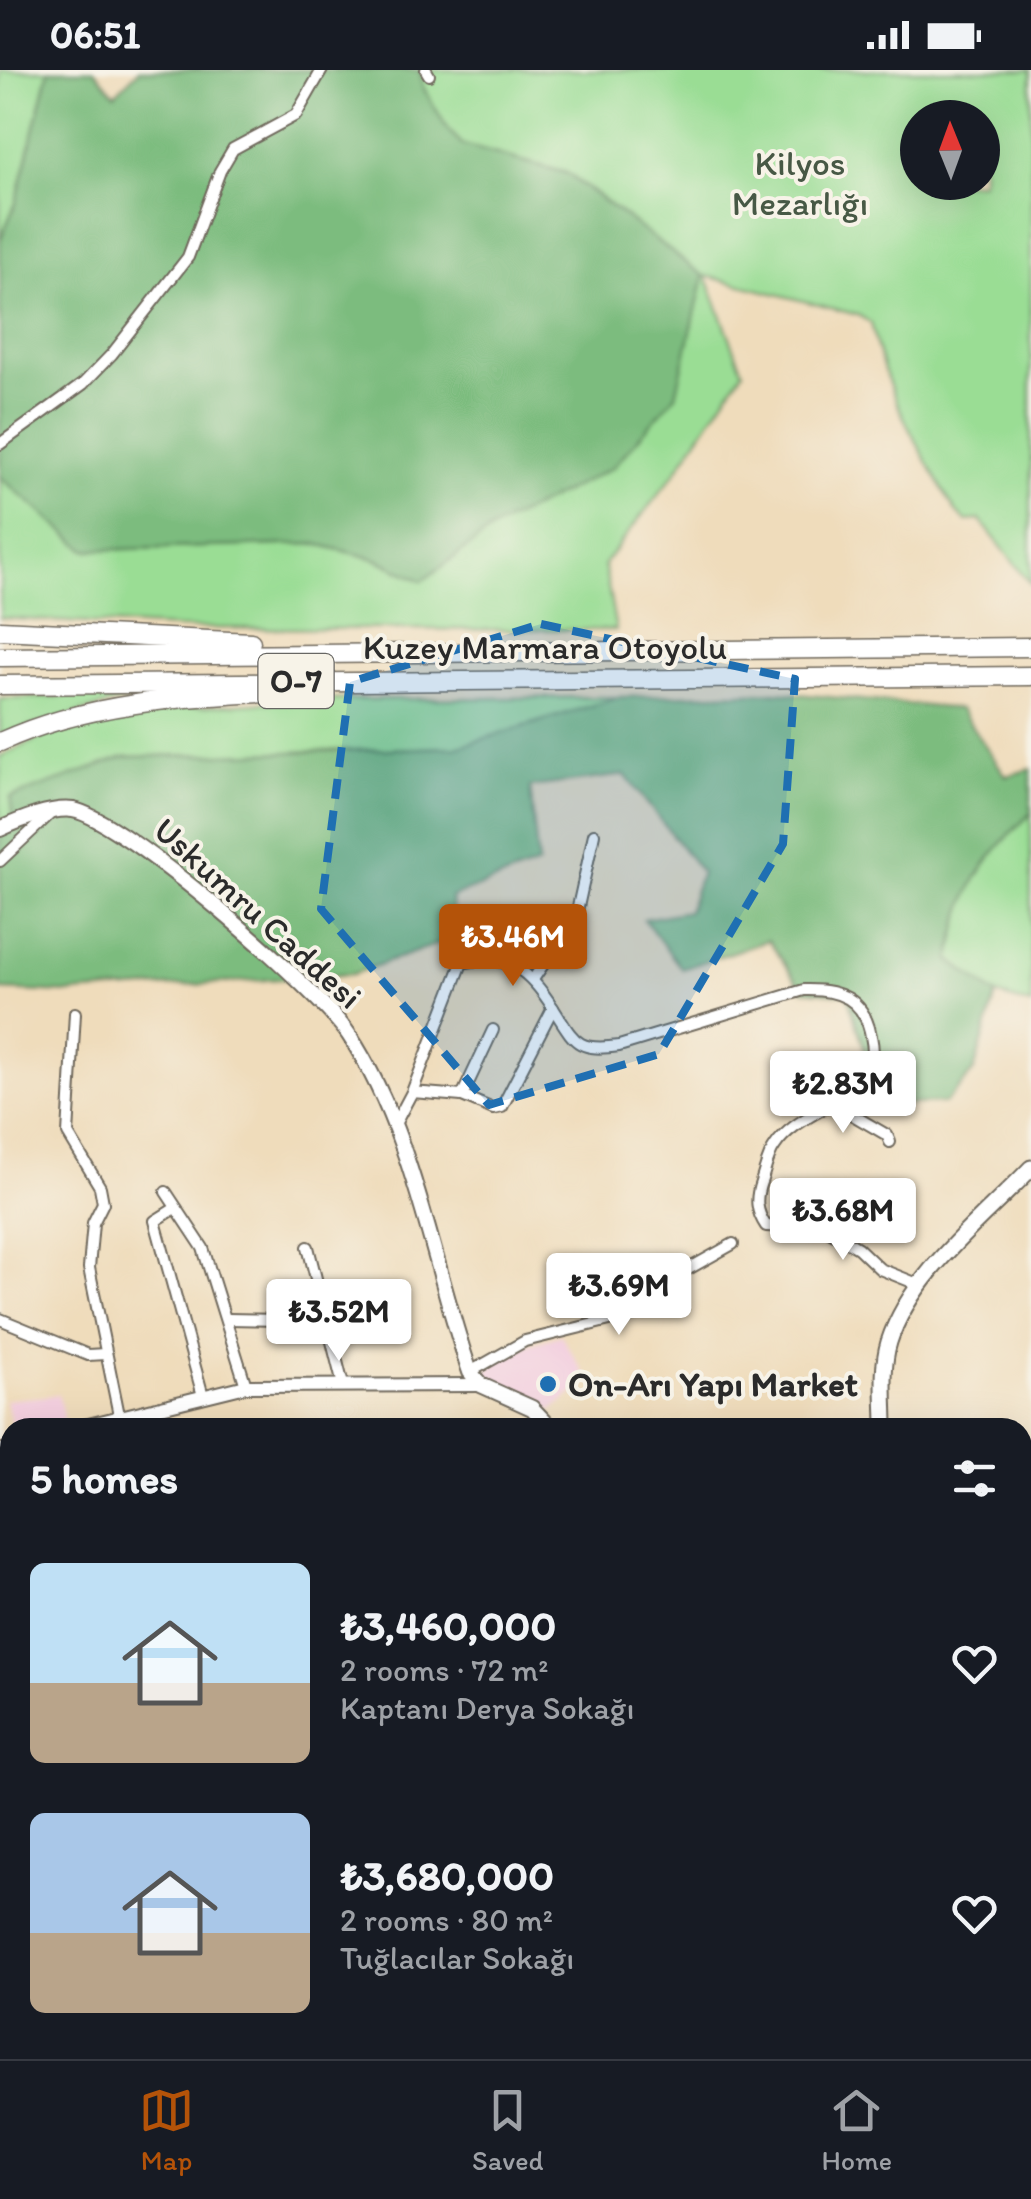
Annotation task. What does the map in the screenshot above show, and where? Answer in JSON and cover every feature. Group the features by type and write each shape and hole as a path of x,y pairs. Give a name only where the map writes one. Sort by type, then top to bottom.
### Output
{"highway":[{"path":"0,630 246,641 311,652"},
{"name":"Kuzey Marmara Otoyolu","path":"0,657 1031,647"},
{"name":"Kuzey Marmara Otoyolu","path":"0,686 1031,676"},
{"path":"0,742 68,716 115,706 282,692 370,690 442,680"}],"main road":[{"name":"Uskumru Caddesi","path":"52,812 70,810 123,832 164,863 320,1003 349,1034 394,1127 470,1372 481,1386"},
{"path":"0,830 52,812"},
{"path":"885,1418 888,1344 920,1285 1031,1168"},
{"path":"481,1386 532,1408 542,1418"}],"street":[{"path":"0,444 83,384 112,354 188,257 233,149 296,115 322,70"},
{"path":"0,861 52,812"},
{"path":"534,978 576,916 594,834"},
{"path":"394,1127 412,1092 462,963 479,959 511,964 534,978 577,1044 595,1049 648,1038 804,990 831,990 854,1000 866,1013 874,1056 865,1076 775,1146 758,1190 757,1213 766,1226 826,1229 858,1248 880,1269 920,1285"},
{"path":"412,1092 462,1096 493,1109 502,1107 553,1008"},
{"path":"75,1012 68,1134 100,1187 103,1203 88,1248 119,1415"},
{"path":"462,1096 493,1030"},
{"path":"832,1103 888,1135 890,1142"},
{"path":"166,1192 203,1248 246,1386"},
{"path":"174,1208 155,1222 203,1396"},
{"path":"470,1372 525,1341 618,1318 624,1305 733,1244"},
{"path":"308,1247 343,1385"},
{"path":"0,1318 88,1355 105,1354"},
{"path":"228,1319 328,1320"},
{"path":"0,1326 25,1326"},
{"path":"109,1418 246,1386 481,1386"}],"highlighted area":[{"path":"541,624 795,679 783,844 659,1054 489,1105 321,909 350,682"}],"shaded area":[{"path":"561,1335 589,1381 551,1411 484,1374 496,1362 528,1345"},
{"path":"58,1395 64,1418 10,1418 5,1400"}],"green space":[{"path":"0,70 49,70 16,203 0,240"},
{"path":"49,70 94,70 115,94 139,70 420,70 423,87 448,130 463,145 566,173 704,276 676,395 613,467 494,528 422,581 376,559 317,544 86,550 0,477 0,240 16,203"},
{"name":"Kilyos Mezarlığı","path":"420,70 1031,70 1031,584 980,520 966,521 956,512 895,398 871,323 858,315 706,276 743,371 675,473 604,564 616,630 177,628 0,618 0,477 86,550 317,544 376,559 422,581 494,528 613,467 676,395 635,224 567,173 463,145 448,130 423,87"},
{"path":"775,692 960,709 1006,776 1031,769 1031,813 976,878 956,935 950,960 996,995 974,1071 945,1103 843,1106 868,1060 847,994 803,990 768,940 682,969 644,919 688,911 701,872 625,775 530,787 538,865 451,897 455,938 353,974 71,993 0,990 0,824 13,817 10,798 124,757 457,747 620,697"},
{"path":"152,693 0,735 0,699"},
{"path":"620,697 457,747 123,757 0,824 0,756 72,724 174,708 305,700"},
{"path":"1031,813 1031,1005 996,995 950,960 976,878"}],"place":[{"name":"On-Arı Yapı Market","path":"548,1384"}]}
